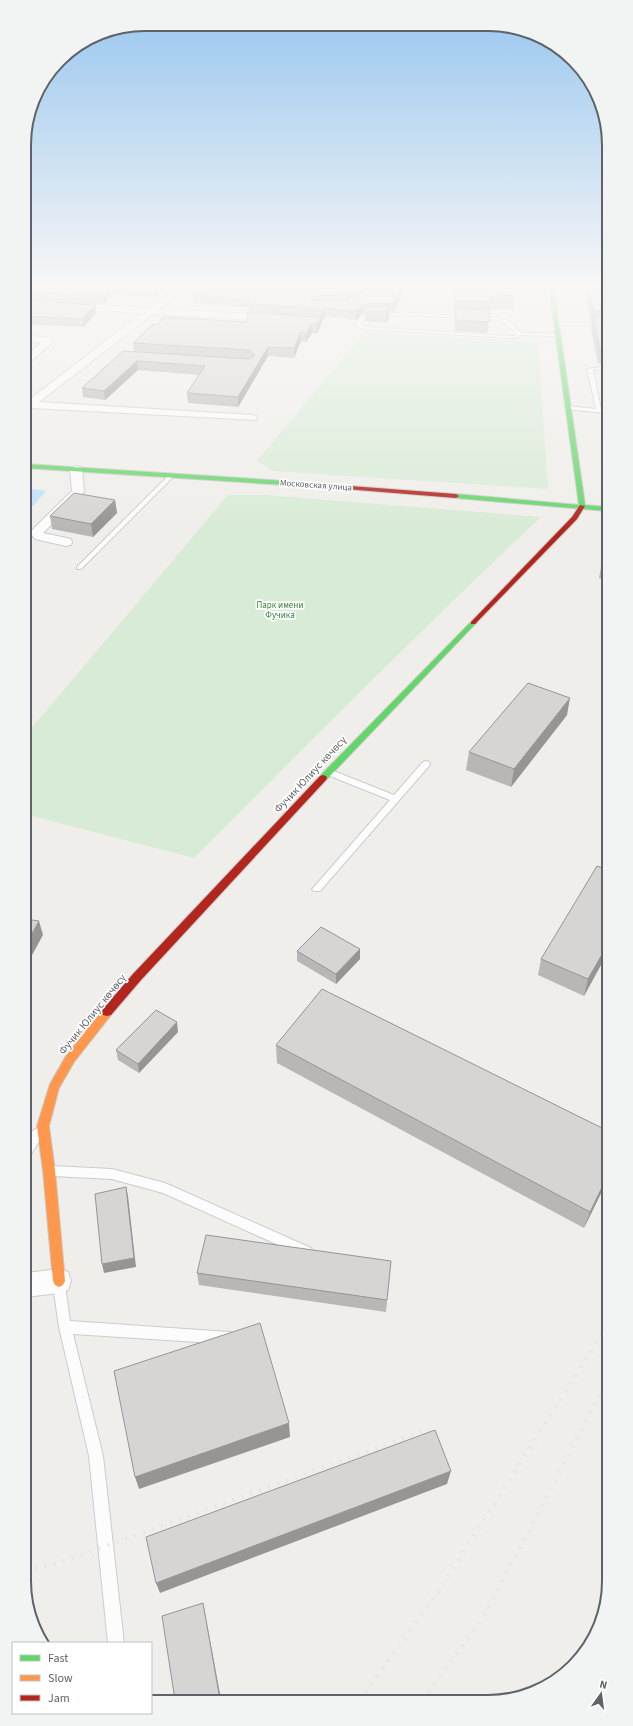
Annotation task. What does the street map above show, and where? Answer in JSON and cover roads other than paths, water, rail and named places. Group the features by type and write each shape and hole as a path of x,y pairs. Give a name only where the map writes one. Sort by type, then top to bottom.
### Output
{"main road":[{"path":"562,369 582,506"},
{"name":"Московская улица","path":"31,466 172,475 602,508"},
{"name":"Фучик Юлиус көчөсү","path":"59,1281 49,1171 43,1126 54,1087 70,1059 106,1013 328,772 575,518 582,506"}],"street":[{"path":"31,404 77,369"},
{"path":"31,407 252,418"},
{"path":"66,542 39,536 36,533 78,492 76,469"},
{"path":"31,1284 59,1281"}],"lane":[{"path":"567,408 599,411 590,369"},
{"path":"79,568 172,475"},
{"path":"317,889 426,764"},
{"path":"328,772 396,799"},
{"path":"31,1144 43,1126"},
{"path":"49,1171 112,1174 165,1188 308,1252"},
{"path":"59,1281 65,1327 96,1456 116,1642"},
{"path":"65,1327 235,1338"}],"water":[{"path":"31,489 46,491 31,508"}],"railway":[{"path":"364,1695 441,1588 602,1334"},
{"path":"427,1695 483,1618 602,1391"},
{"path":"31,1569 53,1565 429,1429"}],"park label":[{"name":"Парк имени Фучика","path":"280,610"}]}
